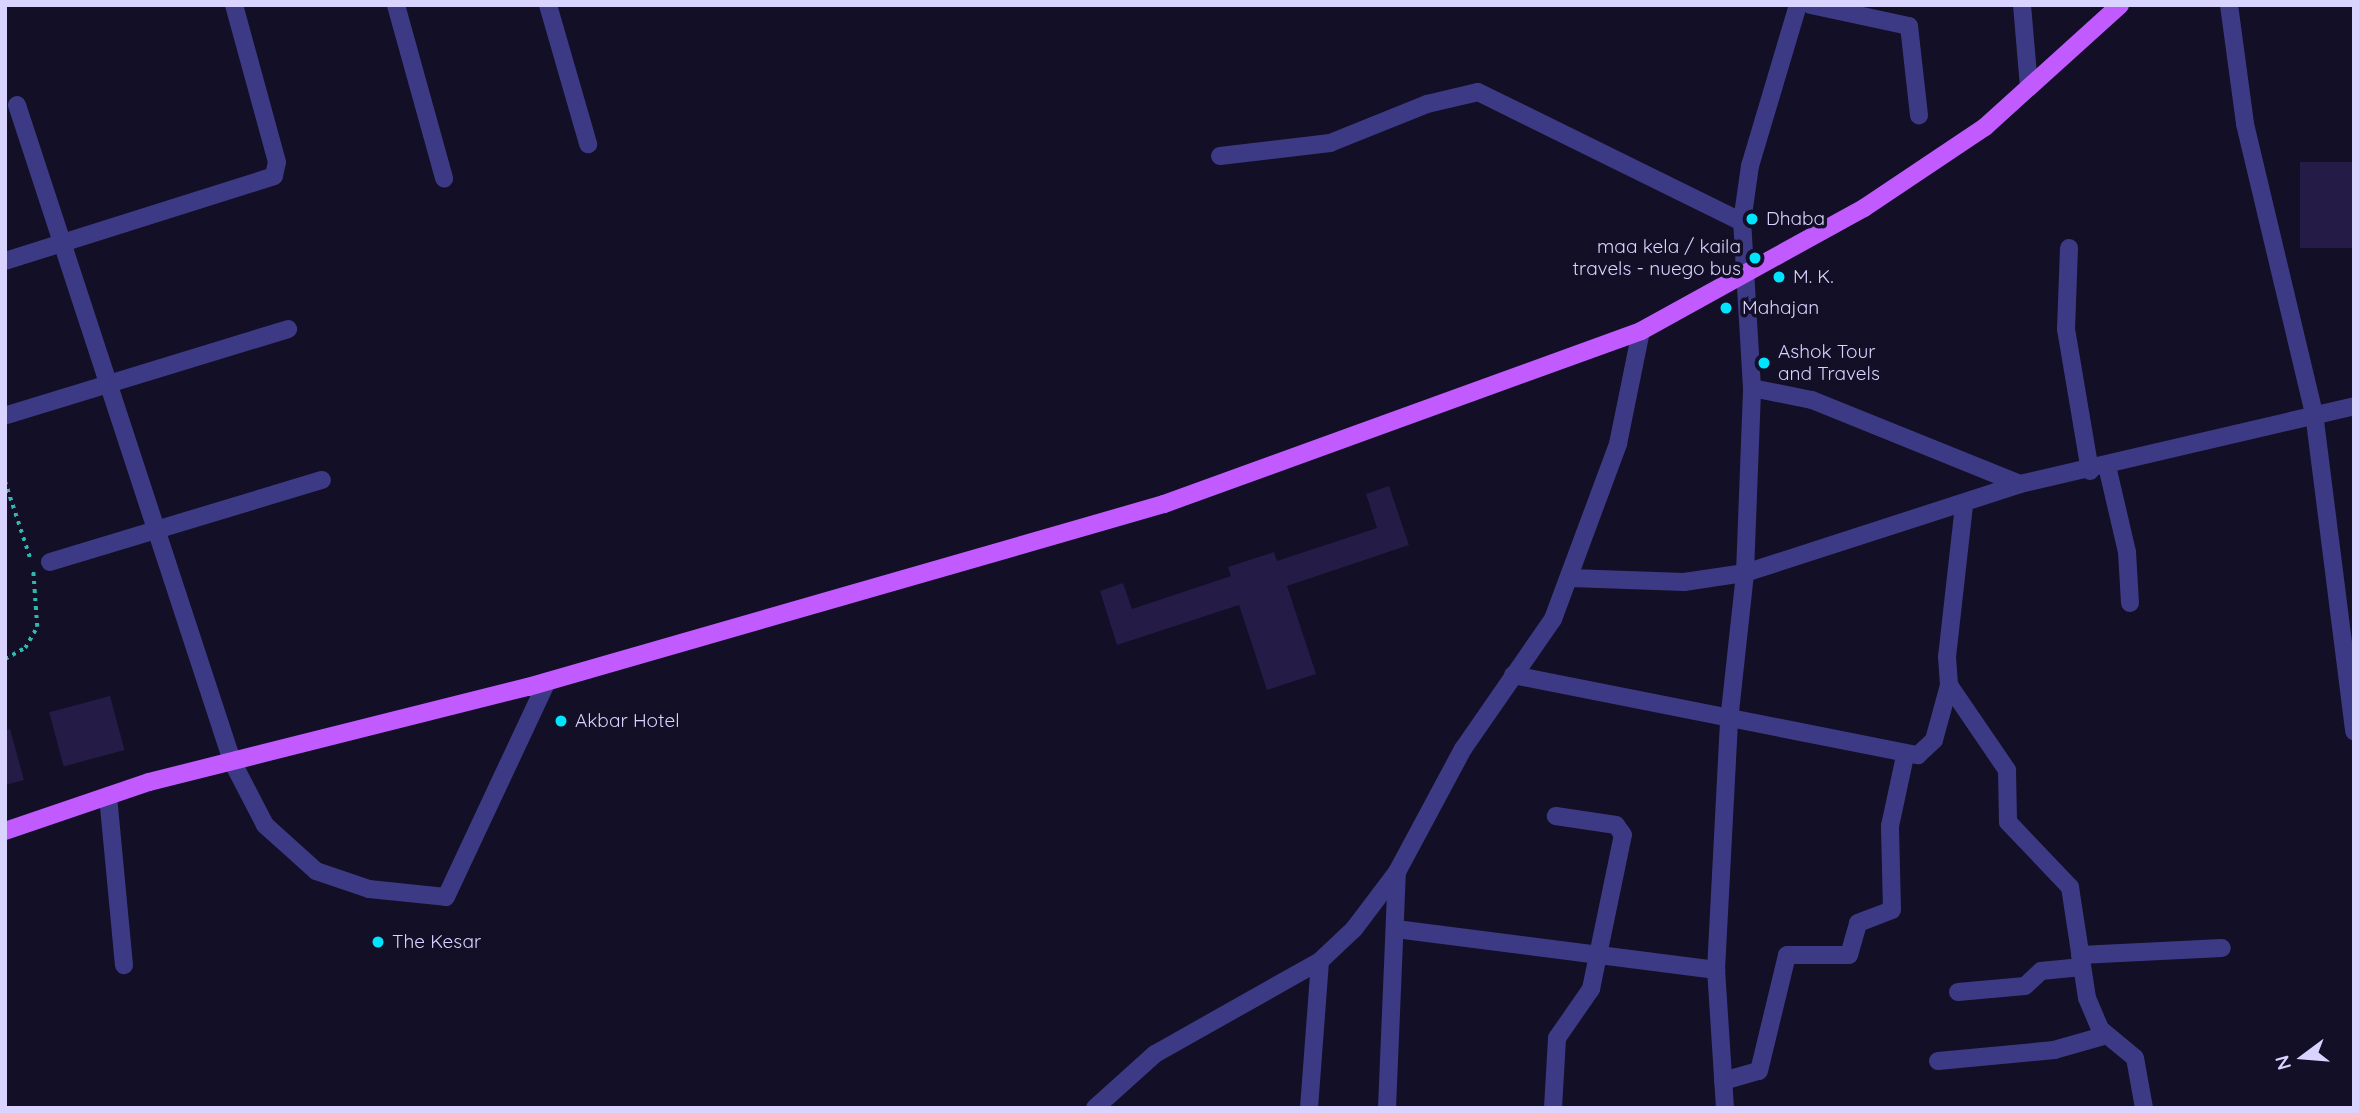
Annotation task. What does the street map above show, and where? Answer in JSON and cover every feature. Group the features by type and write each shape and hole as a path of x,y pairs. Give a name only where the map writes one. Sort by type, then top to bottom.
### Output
{"main road":[{"path":"5,831 108,796 232,761 547,681 1164,503 1641,331 1864,208 1985,127 2120,5"}],"street":[{"path":"5,261 274,176 277,162 234,5"},
{"path":"396,5 444,178"},
{"path":"548,5 588,144"},
{"path":"1725,1108 1717,970 1729,721 1745,573 1752,388 1742,276 1742,222 1753,154 1798,5"},
{"path":"1811,5 1909,26 1919,116"},
{"path":"2022,5 2029,87"},
{"path":"2229,5 2245,124 2314,414 2354,731"},
{"path":"1220,156 1330,143 1427,104 1478,92 1742,222"},
{"path":"17,105 232,761 265,825 316,871 369,889 446,897 547,681"},
{"path":"2068,248 2066,329 2099,469 2127,552 2130,603"},
{"path":"8,415 288,329"},
{"path":"1095,1108 1165,1047 1320,961 1354,929 1397,872 1463,749 1549,625 1570,578 1618,444 1641,331"},
{"path":"1752,388 1812,400 2020,484"},
{"path":"1570,578 1684,582 1745,573 1964,505 2020,484 2099,469 2314,414 2354,407"},
{"path":"50,562 322,480"},
{"path":"1513,675 1905,756 1918,755 1934,740 1949,685 1947,657 1964,505"},
{"path":"1949,685 2007,770 2008,822 2070,887 2081,961 2094,1019 2106,1035 2135,1058 2144,1108"},
{"path":"1723,1081 1759,1071 1779,968 1787,955 1849,955 1858,923 1892,910 1890,826 1905,756"},
{"path":"108,796 124,965"},
{"path":"1553,1108 1557,1038 1591,989 1600,955 1622,831 1556,816"},
{"path":"1387,1108 1397,872"},
{"path":"1396,929 1717,970"},
{"path":"1958,992 2025,986 2041,971 2081,961 2222,948"},
{"path":"1309,1108 1320,961"},
{"path":"1938,1060 2054,1050 2106,1035"}],"path":[{"path":"5,481 25,533 38,595 37,627 25,648 5,659"}],"building":[{"path":"2300,162 2354,162 2354,248 2300,248"},
{"path":"1389,486 1409,545 1287,586 1316,674 1267,690 1239,605 1117,645 1100,591 1123,583 1132,609 1231,576 1228,567 1274,552 1277,561 1377,528 1366,494"},
{"path":"110,696 124,750 64,766 49,712"},
{"path":"10,729 24,780 5,785 5,730"}],"place":[{"name":"Dhaba","path":"1752,219"},
{"name":"maa kela / kaila travels - nuego bus","path":"1755,258"},
{"name":"M. K.","path":"1779,277"},
{"name":"Mahajan","path":"1726,308"},
{"name":"Ashok Tour and Travels","path":"1764,363"},
{"name":"Akbar Hotel","path":"561,721"},
{"name":"The Kesar","path":"378,942"}]}
